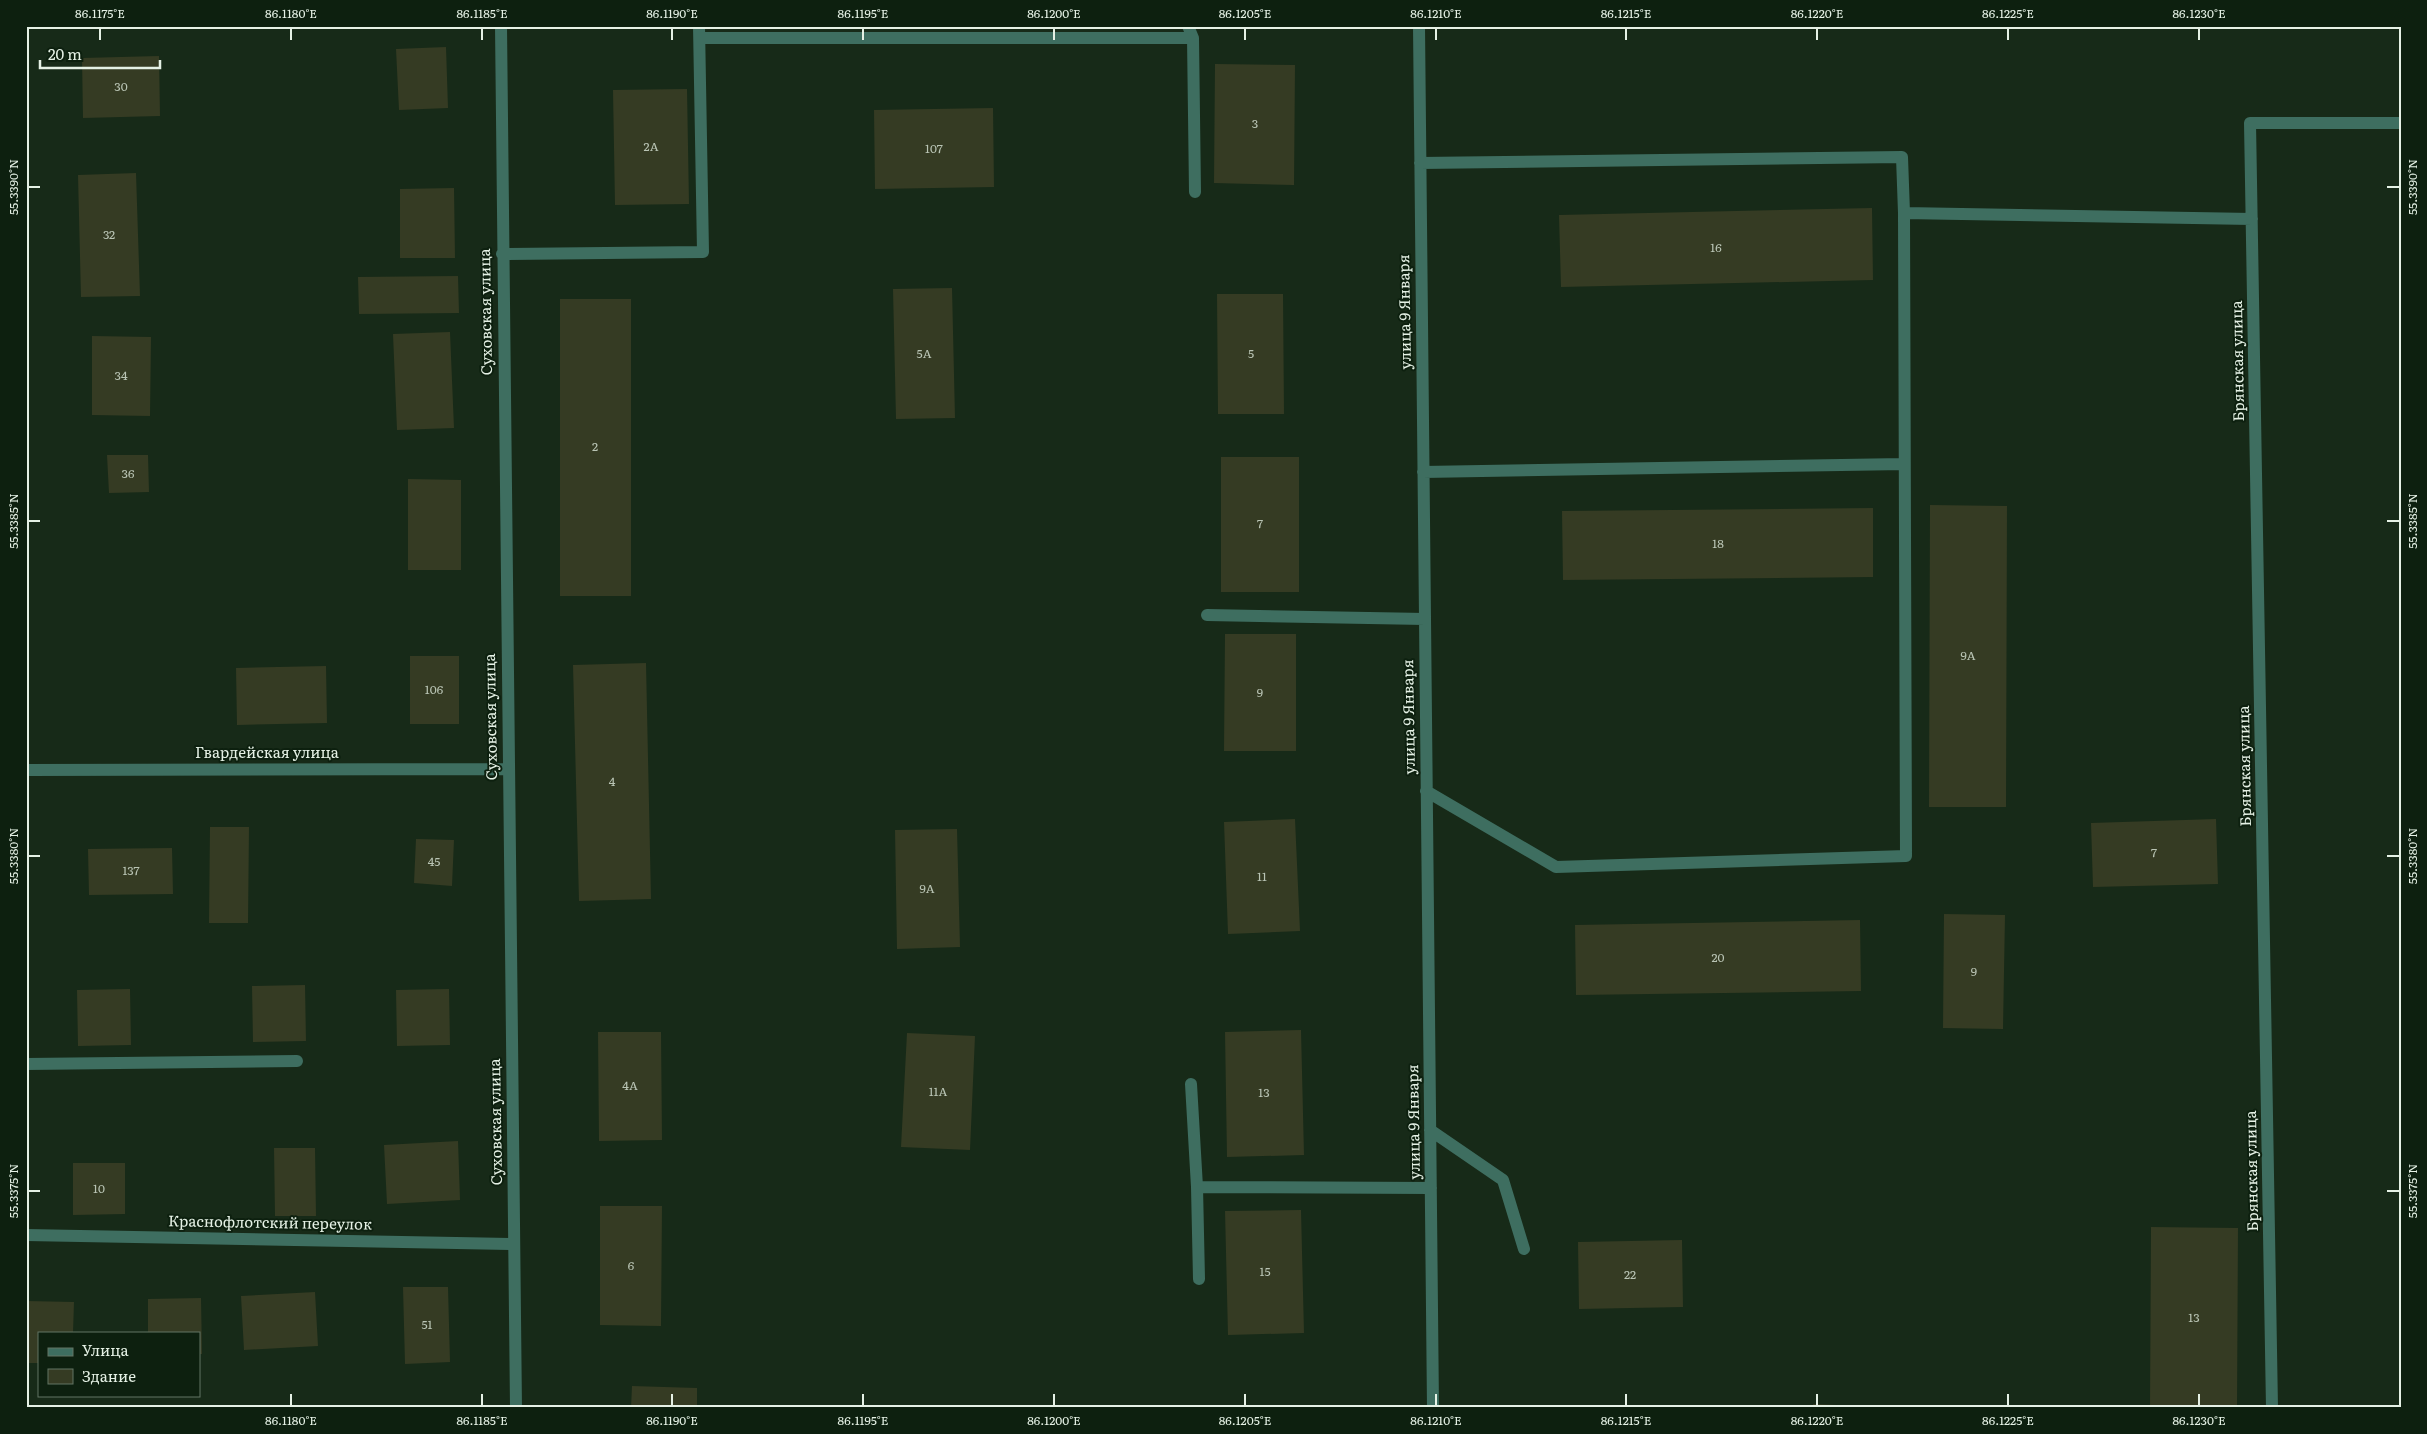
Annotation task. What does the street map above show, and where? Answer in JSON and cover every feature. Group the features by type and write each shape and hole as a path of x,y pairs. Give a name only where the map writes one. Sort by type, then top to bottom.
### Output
{"street":[{"name":"Суховская улица","path":"501,26 516,1408"},
{"name":"улица 9 Января","path":"1419,26 1433,1408"},
{"path":"502,254 703,252 700,32 1190,32 1195,192"},
{"name":"Брянская улица","path":"2272,1408 2250,123 2401,123"},
{"path":"1420,163 1902,157 1904,214 1906,856 1556,867 1426,791"},
{"path":"1904,214 2252,219"},
{"path":"1423,472 1904,464"},
{"path":"1208,614 1425,619"},
{"name":"Гвардейская улица","path":"26,770 508,769"},
{"path":"26,1064 297,1061"},
{"path":"1191,1084 1197,1187 1199,1279"},
{"path":"1430,1130 1503,1180 1524,1248"},
{"path":"1197,1187 1431,1188"},
{"name":"Краснофлотский переулок","path":"26,1235 514,1244"}],"building":[{"path":"446,47 448,108 399,110 396,49"},
{"path":"159,56 160,116 83,118 82,58"},
{"path":"1215,64 1295,65 1294,185 1214,183"},
{"path":"687,89 689,204 615,205 613,90"},
{"path":"993,108 994,187 875,189 874,110"},
{"path":"136,173 140,296 81,297 78,175"},
{"path":"454,188 455,258 400,258 400,189"},
{"path":"1872,208 1873,280 1561,287 1559,215"},
{"path":"458,276 459,313 359,314 358,277"},
{"path":"952,288 955,418 896,419 893,289"},
{"path":"1217,294 1283,294 1284,414 1218,414"},
{"path":"560,299 631,299 631,596 560,596"},
{"path":"450,332 454,428 397,430 393,334"},
{"path":"92,336 151,337 150,416 92,415"},
{"path":"107,455 148,455 149,492 109,493"},
{"path":"1221,457 1299,457 1299,592 1221,592"},
{"path":"408,479 461,480 461,570 408,570"},
{"path":"1930,505 2007,506 2006,807 1929,807"},
{"path":"1873,508 1873,577 1563,580 1562,511"},
{"path":"1225,634 1296,634 1296,751 1224,751"},
{"path":"410,656 459,656 459,724 410,724"},
{"path":"646,663 651,899 579,901 573,665"},
{"path":"326,666 327,723 237,725 236,668"},
{"path":"1295,819 1300,931 1228,934 1224,822"},
{"path":"2216,819 2218,884 2093,887 2091,823"},
{"path":"210,827 249,827 248,923 209,923"},
{"path":"957,829 960,947 897,949 895,830"},
{"path":"416,839 454,840 452,886 414,883"},
{"path":"172,848 173,894 89,895 88,849"},
{"path":"1944,914 2005,915 2003,1029 1943,1028"},
{"path":"1860,920 1861,991 1576,995 1575,925"},
{"path":"305,985 306,1041 253,1042 252,986"},
{"path":"130,989 131,1045 78,1046 77,990"},
{"path":"449,989 450,1045 397,1046 396,990"},
{"path":"1301,1030 1304,1155 1227,1157 1225,1032"},
{"path":"598,1032 661,1032 662,1140 599,1141"},
{"path":"907,1033 975,1036 970,1150 901,1147"},
{"path":"458,1141 460,1200 387,1204 384,1145"},
{"path":"274,1148 315,1148 316,1216 275,1216"},
{"path":"73,1163 125,1163 125,1214 73,1215"},
{"path":"600,1206 662,1206 661,1326 600,1325"},
{"path":"1301,1210 1304,1333 1228,1335 1225,1211"},
{"path":"2151,1227 2238,1228 2237,1408 2150,1408"},
{"path":"1682,1240 1683,1307 1579,1309 1578,1242"},
{"path":"403,1287 448,1287 450,1362 405,1364"},
{"path":"315,1292 318,1346 244,1350 241,1296"},
{"path":"201,1298 202,1354 200,1354 200,1332 148,1332 148,1299"},
{"path":"26,1301 74,1302 73,1332 38,1332 38,1363 26,1363"},
{"path":"632,1386 697,1388 697,1408 631,1408"},
{"path":"1813,1404 1860,1406 1860,1408 1813,1408"}]}
